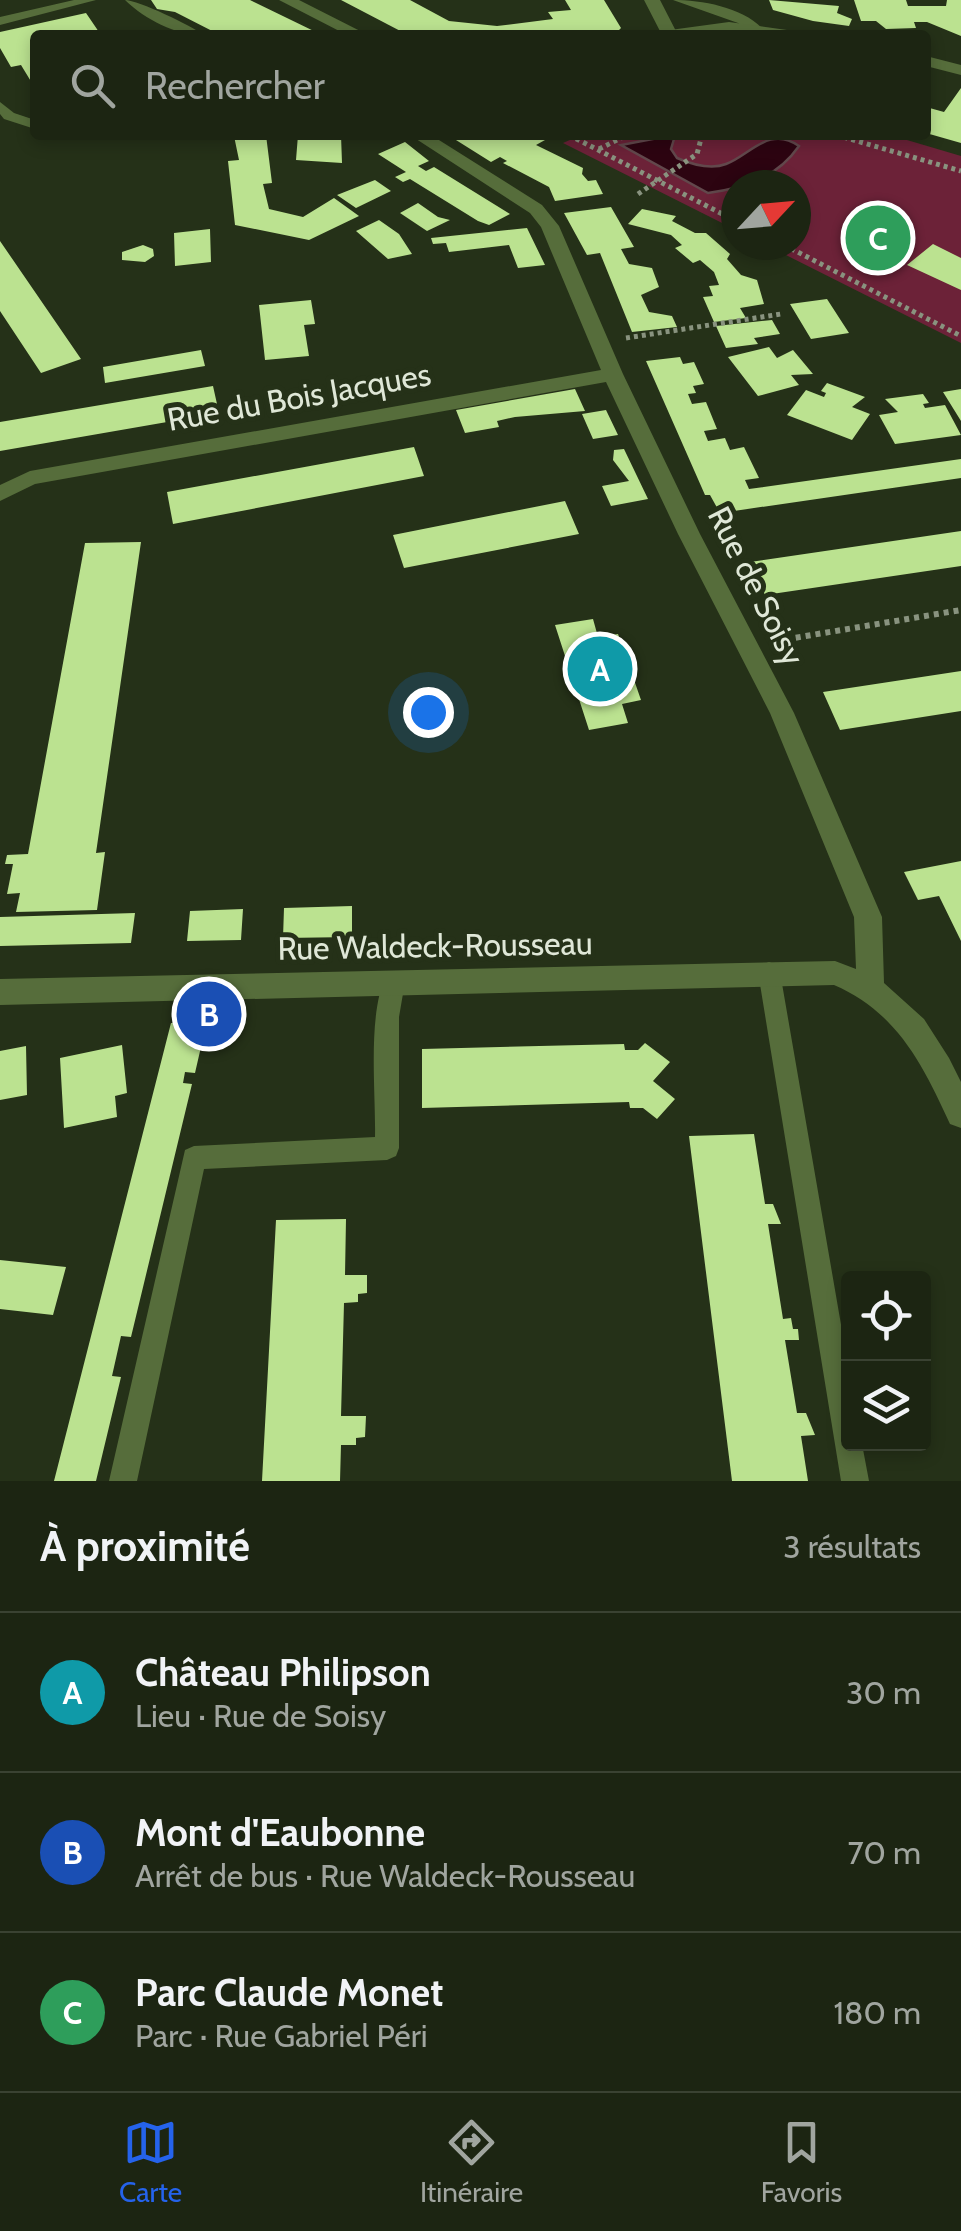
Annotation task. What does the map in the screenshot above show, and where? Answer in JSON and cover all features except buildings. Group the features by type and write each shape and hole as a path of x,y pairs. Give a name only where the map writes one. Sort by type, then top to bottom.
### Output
{"street":[{"path":"287,0 350,30"},
{"path":"652,0 667,30"},
{"path":"681,0 744,20 754,28"},
{"path":"699,30 763,30"},
{"path":"931,49 961,56"},
{"path":"931,62 961,70"},
{"name":"Rue de Soisy","path":"427,140 536,209 550,226 576,280 612,374 782,712 868,917 870,985"},
{"name":"Rue du Bois Jacques","path":"0,494 30,478 612,374"},
{"name":"Rue Waldeck-Rousseau","path":"0,992 769,972 835,973 870,985"},
{"path":"870,985 906,1013 961,1114"}],"lane":[{"path":"0,21 90,0"},
{"path":"131,0 154,17 186,30"},
{"path":"0,106 9,116 30,123"},
{"path":"769,972 841,1395"},
{"path":"123,1481 194,1158 387,1148 388,1016 394,982"},
{"path":"850,1451 855,1481"}],"path":[{"path":"579,140 721,213"},
{"path":"598,150 617,140"},
{"path":"638,194 696,154 700,140"},
{"path":"853,140 961,171"},
{"path":"811,259 961,336"},
{"path":"600,342 781,314"},
{"path":"769,642 961,610"}],"shaded area":[{"path":"674,140 671,149 677,158 708,166 726,164 769,140 788,140 799,146 776,170 721,170 721,190 708,193 621,145"},
{"path":"907,140 961,156 961,343 796,260 811,260 811,170 721,170 721,222 563,143"}],"place":[{"name":"Parc Claude Monet","path":"878,238"},
{"name":"Château Philipson","path":"600,669"},
{"name":"Mont d'Eaubonne","path":"209,1014"}]}
